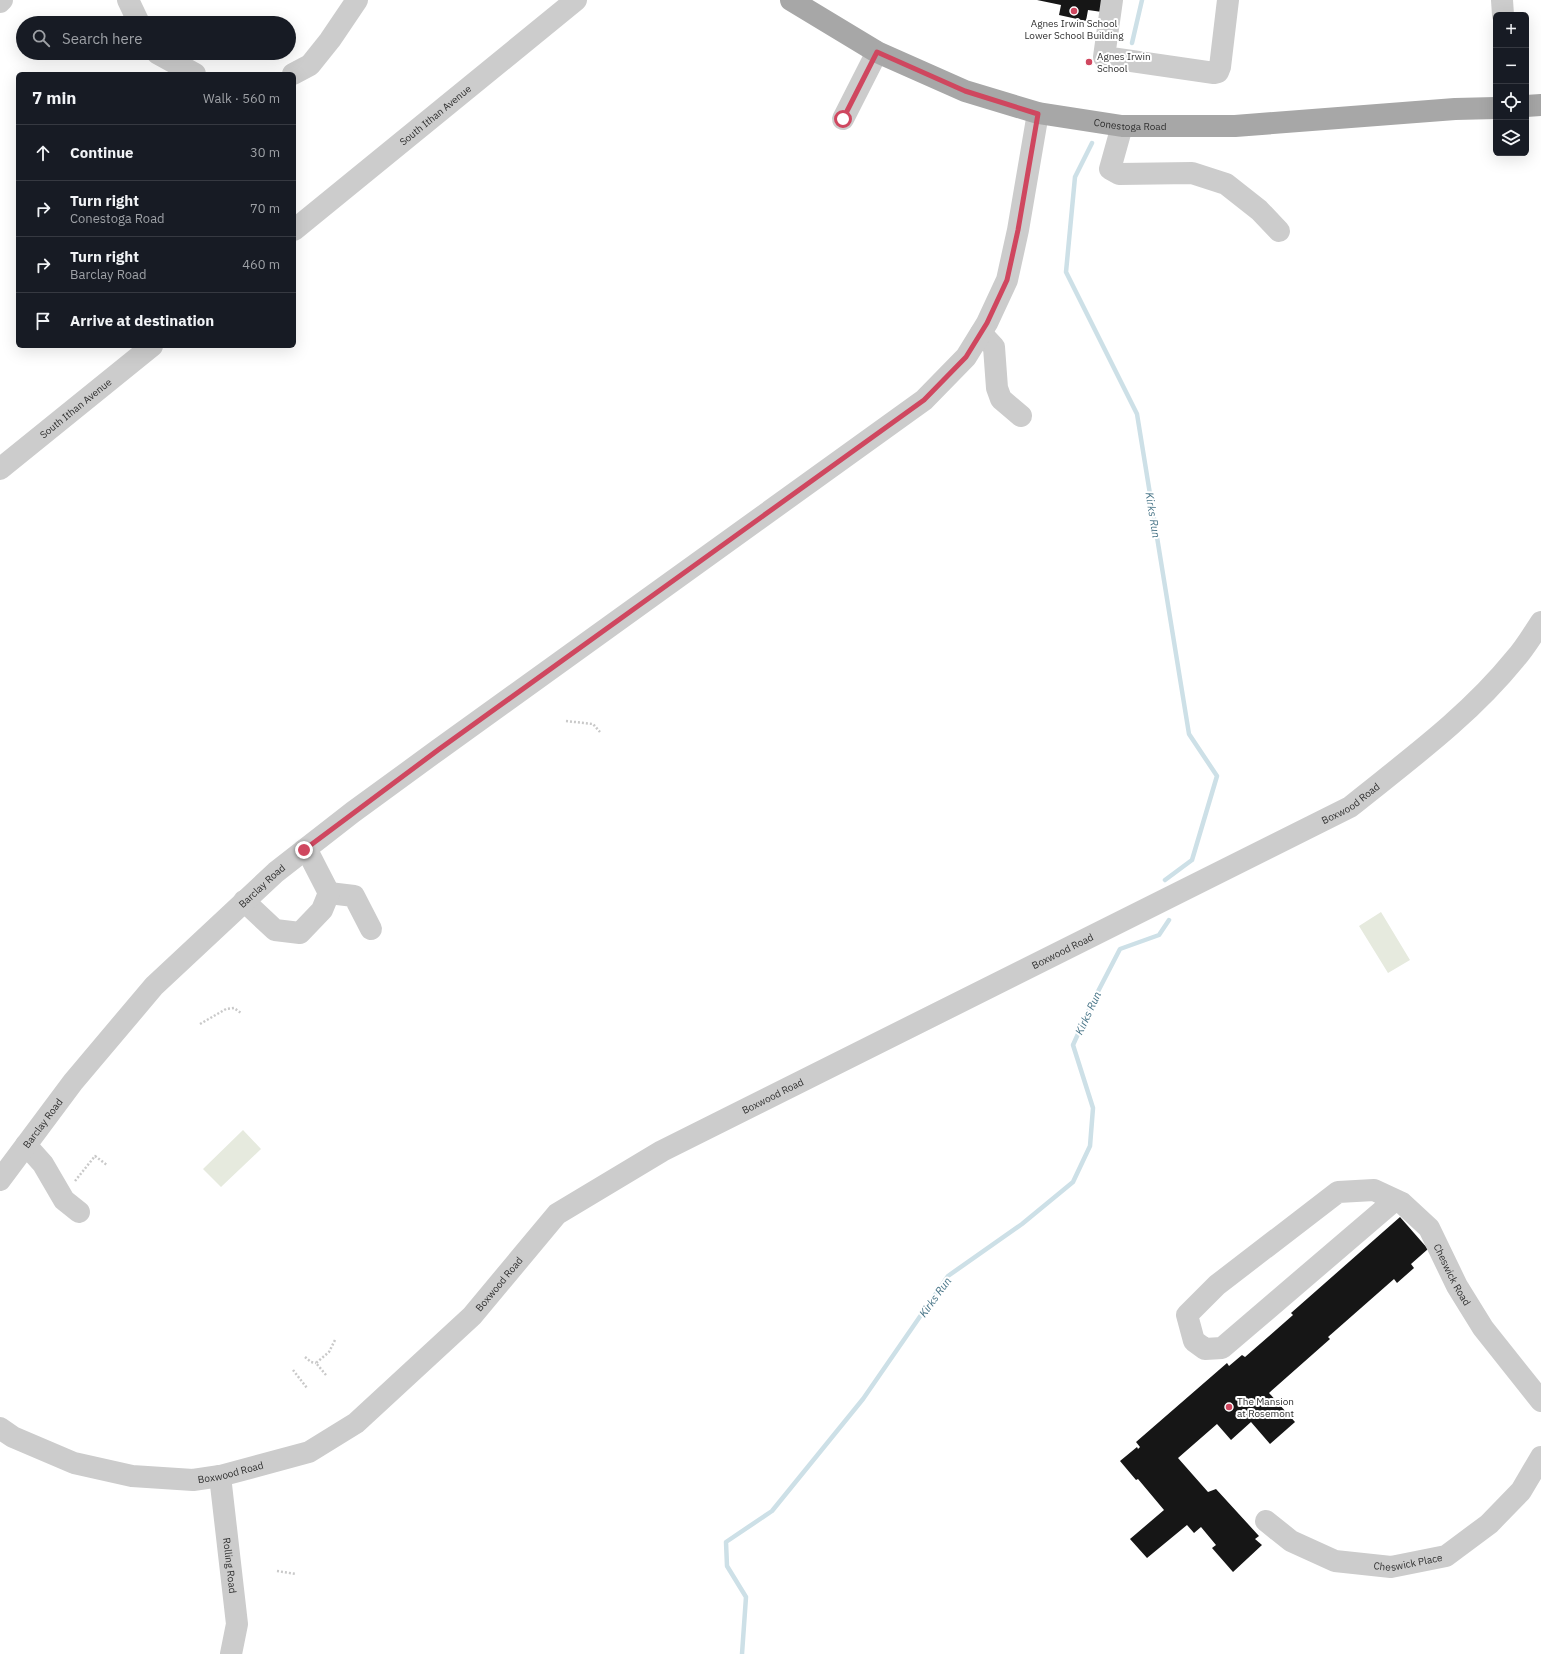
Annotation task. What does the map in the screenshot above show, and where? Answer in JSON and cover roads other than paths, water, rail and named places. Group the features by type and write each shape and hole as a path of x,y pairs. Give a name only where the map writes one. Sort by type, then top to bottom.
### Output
{"main road":[{"name":"Conestoga Road","path":"791,0 877,52 965,91 1038,114 1122,126 1235,126 1455,109 1493,108"},
{"path":"1529,106 1541,105"}],"street":[{"path":"128,0 136,16"},
{"path":"296,72 310,65 330,40 357,0"},
{"name":"South Ithan Avenue","path":"296,228 576,0"},
{"path":"1112,0 1104,57 1214,73 1218,72 1228,0"},
{"path":"1502,0 1503,12"},
{"path":"843,119 877,52"},
{"path":"170,60 191,72"},
{"name":"Barclay Road","path":"0,1180 73,1082 154,986 276,872 438,750 924,400 966,357 987,323 1007,280 1018,230 1038,114"},
{"path":"1122,126 1110,169 1119,174 1192,173 1226,184 1259,210 1279,231"},
{"path":"981,333 994,347 997,388 1001,399 1021,416"},
{"name":"South Ithan Avenue","path":"0,469 150,348"},
{"name":"Boxwood Road","path":"0,1428 13,1437 74,1464 132,1476 193,1480 220,1476 309,1452 356,1423 472,1316 557,1214 662,1151 1350,807 1436,738 1482,696 1516,659 1541,622"},
{"path":"244,901 275,930 300,934 322,910 329,893 311,858 304,850"},
{"path":"329,893 354,896 371,929"},
{"path":"26,1145 43,1164 64,1200 79,1212"},
{"name":"Cheswick Road","path":"1395,1200 1222,1348 1205,1349 1194,1341 1187,1315 1217,1285 1338,1192 1374,1190 1402,1203 1429,1228 1457,1286 1483,1328 1541,1401"},
{"name":"Cheswick Place","path":"1266,1521 1291,1541 1336,1561 1391,1567 1446,1556 1489,1524 1521,1491 1541,1458"},
{"name":"Rolling Road","path":"220,1476 237,1624 231,1654"}],"waterway":[{"name":"Kirks Run","path":"1132,43 1142,0"},
{"name":"Kirks Run","path":"1092,143 1075,177 1066,272 1137,414 1189,734 1217,776 1192,860 1165,880"},
{"name":"Kirks Run","path":"742,1654 746,1597 727,1566 726,1542 772,1511 863,1399 948,1276 1022,1224 1073,1182 1090,1146 1093,1108 1073,1045 1092,1003 1120,949 1159,935 1169,920"}],"place":[{"name":"Agnes Irwin School Lower School Building","path":"1074,11"},
{"name":"Agnes Irwin School","path":"1089,62"},
{"name":"The Mansion at Rosemont","path":"1229,1407"}]}
